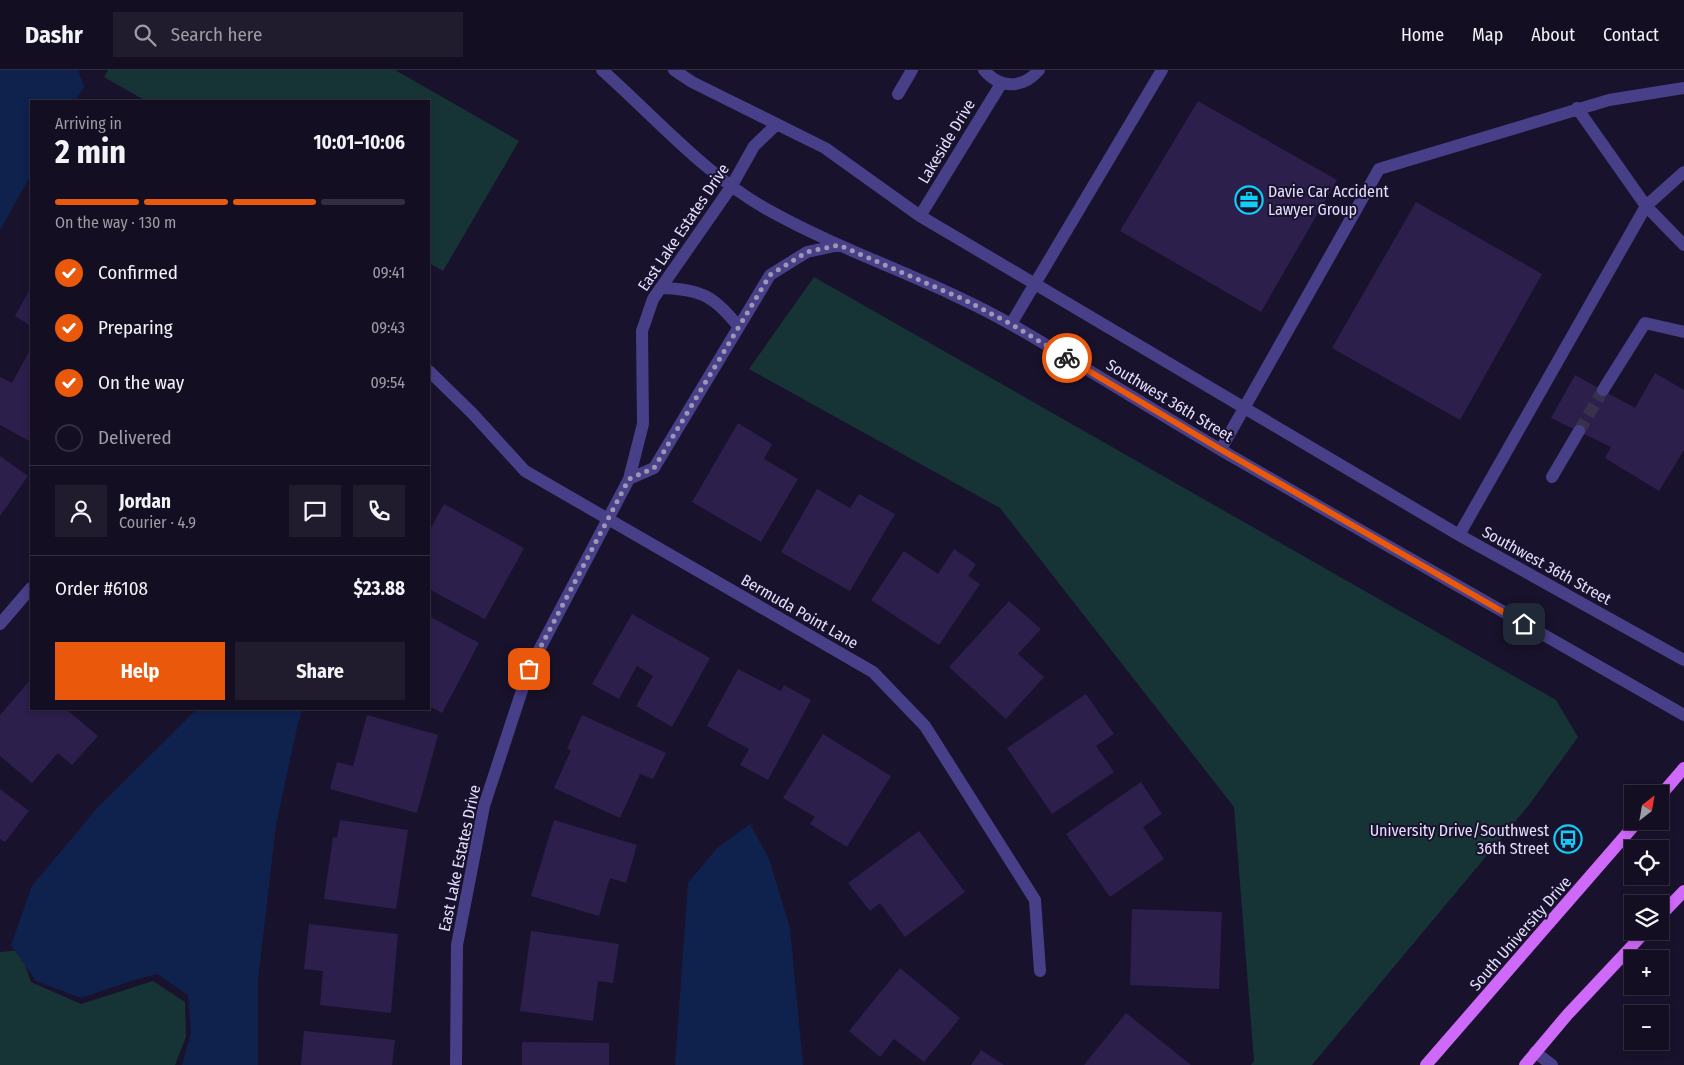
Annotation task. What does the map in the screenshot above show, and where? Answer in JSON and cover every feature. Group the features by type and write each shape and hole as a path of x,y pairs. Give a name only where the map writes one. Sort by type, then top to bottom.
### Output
{"main road":[{"path":"1669,786 1684,768"},
{"name":"South University Drive","path":"1428,1063 1630,830"},
{"path":"1669,907 1684,891"},
{"path":"1525,1065 1568,1014 1638,940"}],"street":[{"name":"Southwest 36th Street","path":"602,70 731,187 771,212 839,245 913,276 1011,324 1220,449 1684,715"},
{"name":"Southwest 36th Street","path":"674,70 692,82 825,148 920,216 1034,284 1459,535 1684,660"},
{"path":"898,94 912,70"},
{"path":"984,70 990,78 1001,84 1012,86 1022,84 1033,78 1039,70"},
{"path":"1011,324 1162,70"},
{"name":"Lakeside Drive","path":"920,216 1001,84"},
{"path":"1220,449 1379,169 1577,108 1609,100 1684,88"},
{"path":"1577,108 1646,206 1684,244"},
{"name":"East Lake Estates Drive","path":"456,1065 457,945 484,806 529,669 629,479 643,424 642,331 653,298 731,187 754,146 777,124"},
{"path":"1459,535 1646,206 1684,172"},
{"path":"629,479 654,468 770,275 807,252 839,245"},
{"path":"661,288 684,288 702,293 724,308 738,326"},
{"path":"1604,390 1645,323 1684,332"},
{"name":"Bermuda Point Lane","path":"430,372 473,414 525,472 873,672 925,726 1035,900 1040,971"},
{"path":"1552,477 1579,431"},
{"path":"0,624 30,589"},
{"path":"1535,1052 1552,1065"}],"green space":[{"path":"108,70 395,70 519,141 443,271 430,264 430,100 144,100 104,77"},
{"path":"814,277 1556,700 1578,737 1529,805 1312,1065 1251,1065 1254,1061 1234,807 1000,508 749,369"},
{"path":"20,950 31,982 81,1004 153,981 185,1002 186,1037 175,1065 0,1065 0,952"}],"water":[{"path":"0,70 78,70 84,87 76,100 30,100 30,177 0,230"},
{"path":"196,710 303,710 298,723 276,825 258,980 258,1065 182,1065 191,1032 188,995 157,974 81,998 36,981 11,945 32,886 98,807"},
{"path":"750,824 769,859 790,928 803,1065 675,1065 688,883 717,848"}],"building":[{"path":"1198,101 1337,180 1261,312 1120,231"},
{"path":"1416,202 1542,274 1460,420 1332,348"},
{"path":"30,289 30,325 15,316"},
{"path":"30,350 30,441 0,425 0,377 12,383"},
{"path":"1655,373 1684,390 1684,450 1659,491 1605,458 1611,447 1551,418 1575,375 1635,408"},
{"path":"738,423 772,444 764,459 798,479 761,542 692,502"},
{"path":"0,456 28,476 0,516"},
{"path":"817,489 850,508 859,494 895,514 850,591 781,552"},
{"path":"444,504 524,548 485,619 430,590 430,529"},
{"path":"954,549 976,564 968,576 980,584 939,645 871,600 904,551 938,574"},
{"path":"1009,601 1041,629 1018,654 1044,677 1006,719 949,667"},
{"path":"632,614 710,658 672,727 636,706 653,676 637,666 619,699 592,684"},
{"path":"430,617 479,643 442,713 430,707"},
{"path":"738,669 781,691 784,685 811,700 768,780 740,765 749,749 707,726"},
{"path":"30,680 30,710 67,710 98,736 72,765 58,753 32,783 0,756 0,715"},
{"path":"1086,694 1114,734 1096,746 1114,772 1052,814 1007,748"},
{"path":"367,715 438,735 417,813 330,789 337,762 353,766"},
{"path":"582,715 666,753 653,779 640,774 620,818 554,788 571,750 567,749"},
{"path":"823,734 891,776 847,847 810,824 815,817 783,798"},
{"path":"1141,782 1162,814 1143,827 1164,859 1110,897 1066,834"},
{"path":"0,789 29,811 5,842 0,839"},
{"path":"340,820 408,830 396,909 324,899 333,837 337,838"},
{"path":"554,820 637,845 626,883 610,878 599,916 531,896"},
{"path":"919,831 965,892 905,937 880,903 870,911 848,883"},
{"path":"1132,909 1222,912 1219,989 1130,985"},
{"path":"309,924 398,934 391,1013 320,1005 323,971 304,969"},
{"path":"531,931 619,944 613,983 598,981 593,1021 520,1011"},
{"path":"900,968 960,1018 924,1062 894,1039 880,1057 849,1031"},
{"path":"1126,1013 1191,1065 1084,1065"},
{"path":"304,1031 395,1040 392,1065 301,1065"},
{"path":"522,1042 609,1043 609,1065 522,1065"},
{"path":"981,1050 1004,1065 971,1065"}],"tunnel":[{"path":"1579,431 1603,390"}],"way so far":[{"path":"529,669 629,479 654,468 770,275 807,252 839,245 965,300 1011,324 1067,358"}],"place":[{"name":"Davie Car Accident Lawyer Group","path":"1249,200"},
{"name":"University Drive/Southwest 36th Street","path":"1568,839"}],"route":[{"path":"1067,358 1220,449 1524,624"}]}
